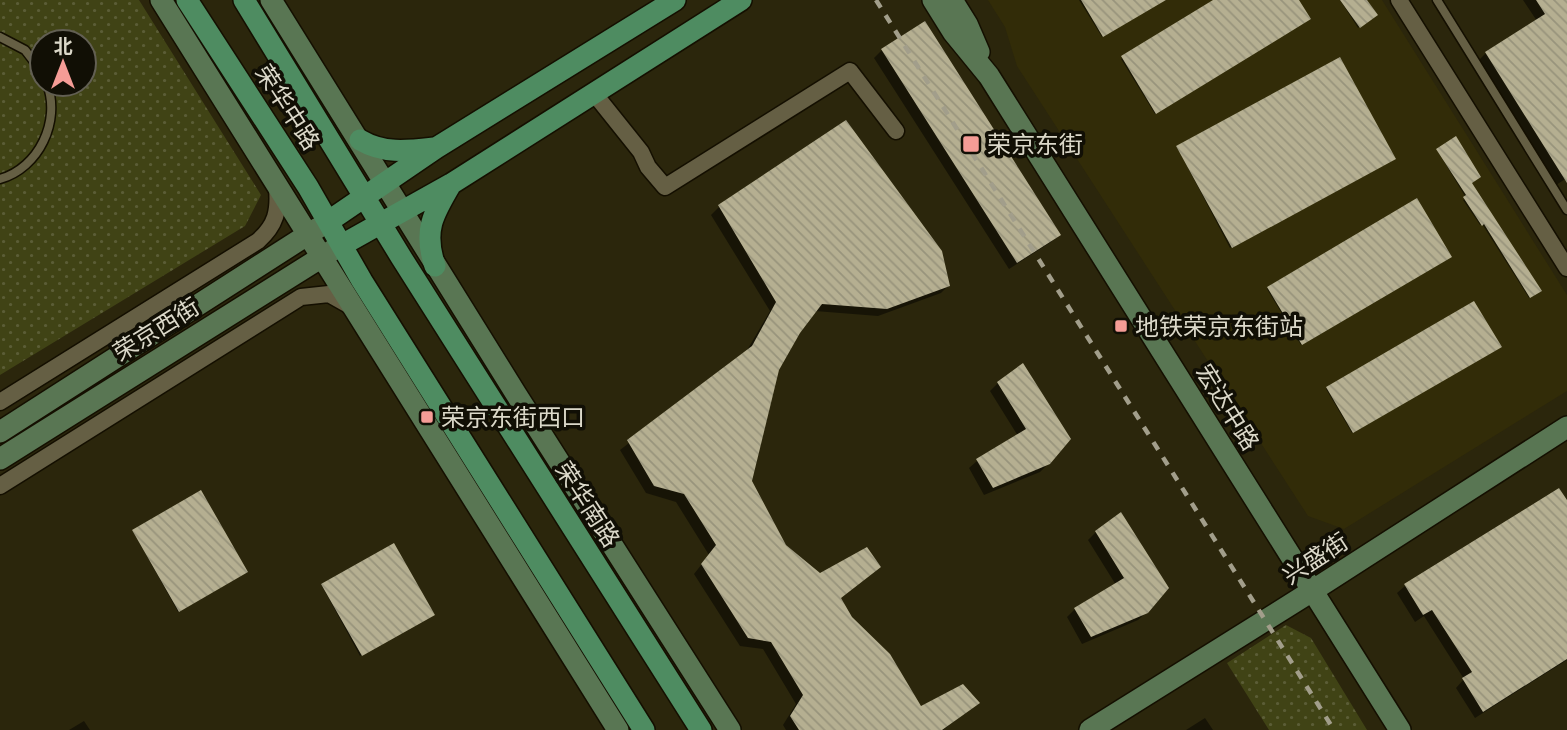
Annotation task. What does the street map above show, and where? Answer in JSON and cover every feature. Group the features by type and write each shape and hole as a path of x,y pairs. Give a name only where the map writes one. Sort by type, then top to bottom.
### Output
{"main road":[{"name":"荣华中路","path":"244,0 366,198"},
{"path":"329,221 436,148 675,0"},
{"path":"642,728 342,245 451,184 741,0"},
{"name":"荣华中路","path":"189,3 342,245"},
{"path":"360,140 373,148 385,150 405,152 436,148"},
{"path":"435,266 429,228 451,184"},
{"name":"荣华南路","path":"366,198 701,730"}],"street":[{"path":"161,0 618,730"},
{"path":"271,0 360,140 435,266 730,730"},
{"name":"宏达中路","path":"933,0 953,32 989,76 1400,730"},
{"name":"宏达中路","path":"952,0 967,24 989,76"},
{"path":"1399,0 1567,268"},
{"path":"189,3 202,65"},
{"path":"593,92 665,187 850,71 896,131"},
{"path":"0,402 258,241 275,221 277,185"},
{"name":"荣京西街","path":"0,432 329,221"},
{"name":"荣京西街","path":"0,459 320,256 342,245"},
{"path":"0,486 301,297 329,294 352,307"},
{"path":"516,394 525,454"},
{"name":"兴盛街","path":"1090,730 1567,427"}],"lane":[{"path":"1437,0 1567,210"},
{"path":"0,37 28,54"},
{"path":"0,179 8,177 29,163 43,142 51,118 50,98"}],"shaded area":[{"path":"988,0 1382,0 1567,295 1567,391 1344,529 1308,516 1017,66 1005,27"}],"green space":[{"path":"0,0 139,0 261,195 245,226 0,375"},
{"path":"1286,625 1311,638 1367,730 1269,730 1227,663"}],"building":[{"path":"1081,0 1166,0 1103,37"},
{"path":"1213,0 1299,0 1311,19 1156,114 1121,56"},
{"path":"1340,0 1367,0 1378,15 1360,28"},
{"path":"1536,0 1567,0 1567,183 1485,52 1545,14"},
{"name":"荣京东街","path":"925,21 1061,235 1017,263 881,49"},
{"path":"1340,57 1396,159 1232,248 1176,146"},
{"path":"846,120 942,251 950,286 887,309 822,304 800,333 779,370 752,481 786,545 820,573 867,547 881,567 841,598 852,617 890,654 921,706 963,684 980,703 942,730 799,730 790,716 803,695 771,642 748,638 701,564 716,545 684,494 654,486 627,440 752,346 776,302 718,205"},
{"path":"1456,136 1481,177 1472,183 1542,291 1530,298 1484,224 1482,226 1463,197 1466,195 1436,149"},
{"path":"1417,198 1452,257 1302,345 1267,287"},
{"path":"1474,301 1502,347 1353,433 1326,387"},
{"path":"1023,363 1071,439 1050,464 993,488 976,459 1026,429 997,382"},
{"path":"1559,488 1567,500 1567,659 1483,712 1462,678 1472,672 1432,610 1423,615 1404,584"},
{"path":"201,490 248,572 179,612 132,530"},
{"path":"1121,512 1169,588 1148,613 1091,637 1074,608 1124,578 1095,531"},
{"path":"394,543 435,615 362,656 321,584"}],"railway":[{"path":"876,0 1334,730"}],"place":[{"name":"荣京东街","path":"971,144"},
{"name":"地铁荣京东街站","path":"1121,326"},
{"name":"荣京东街西口","path":"427,417"}]}
